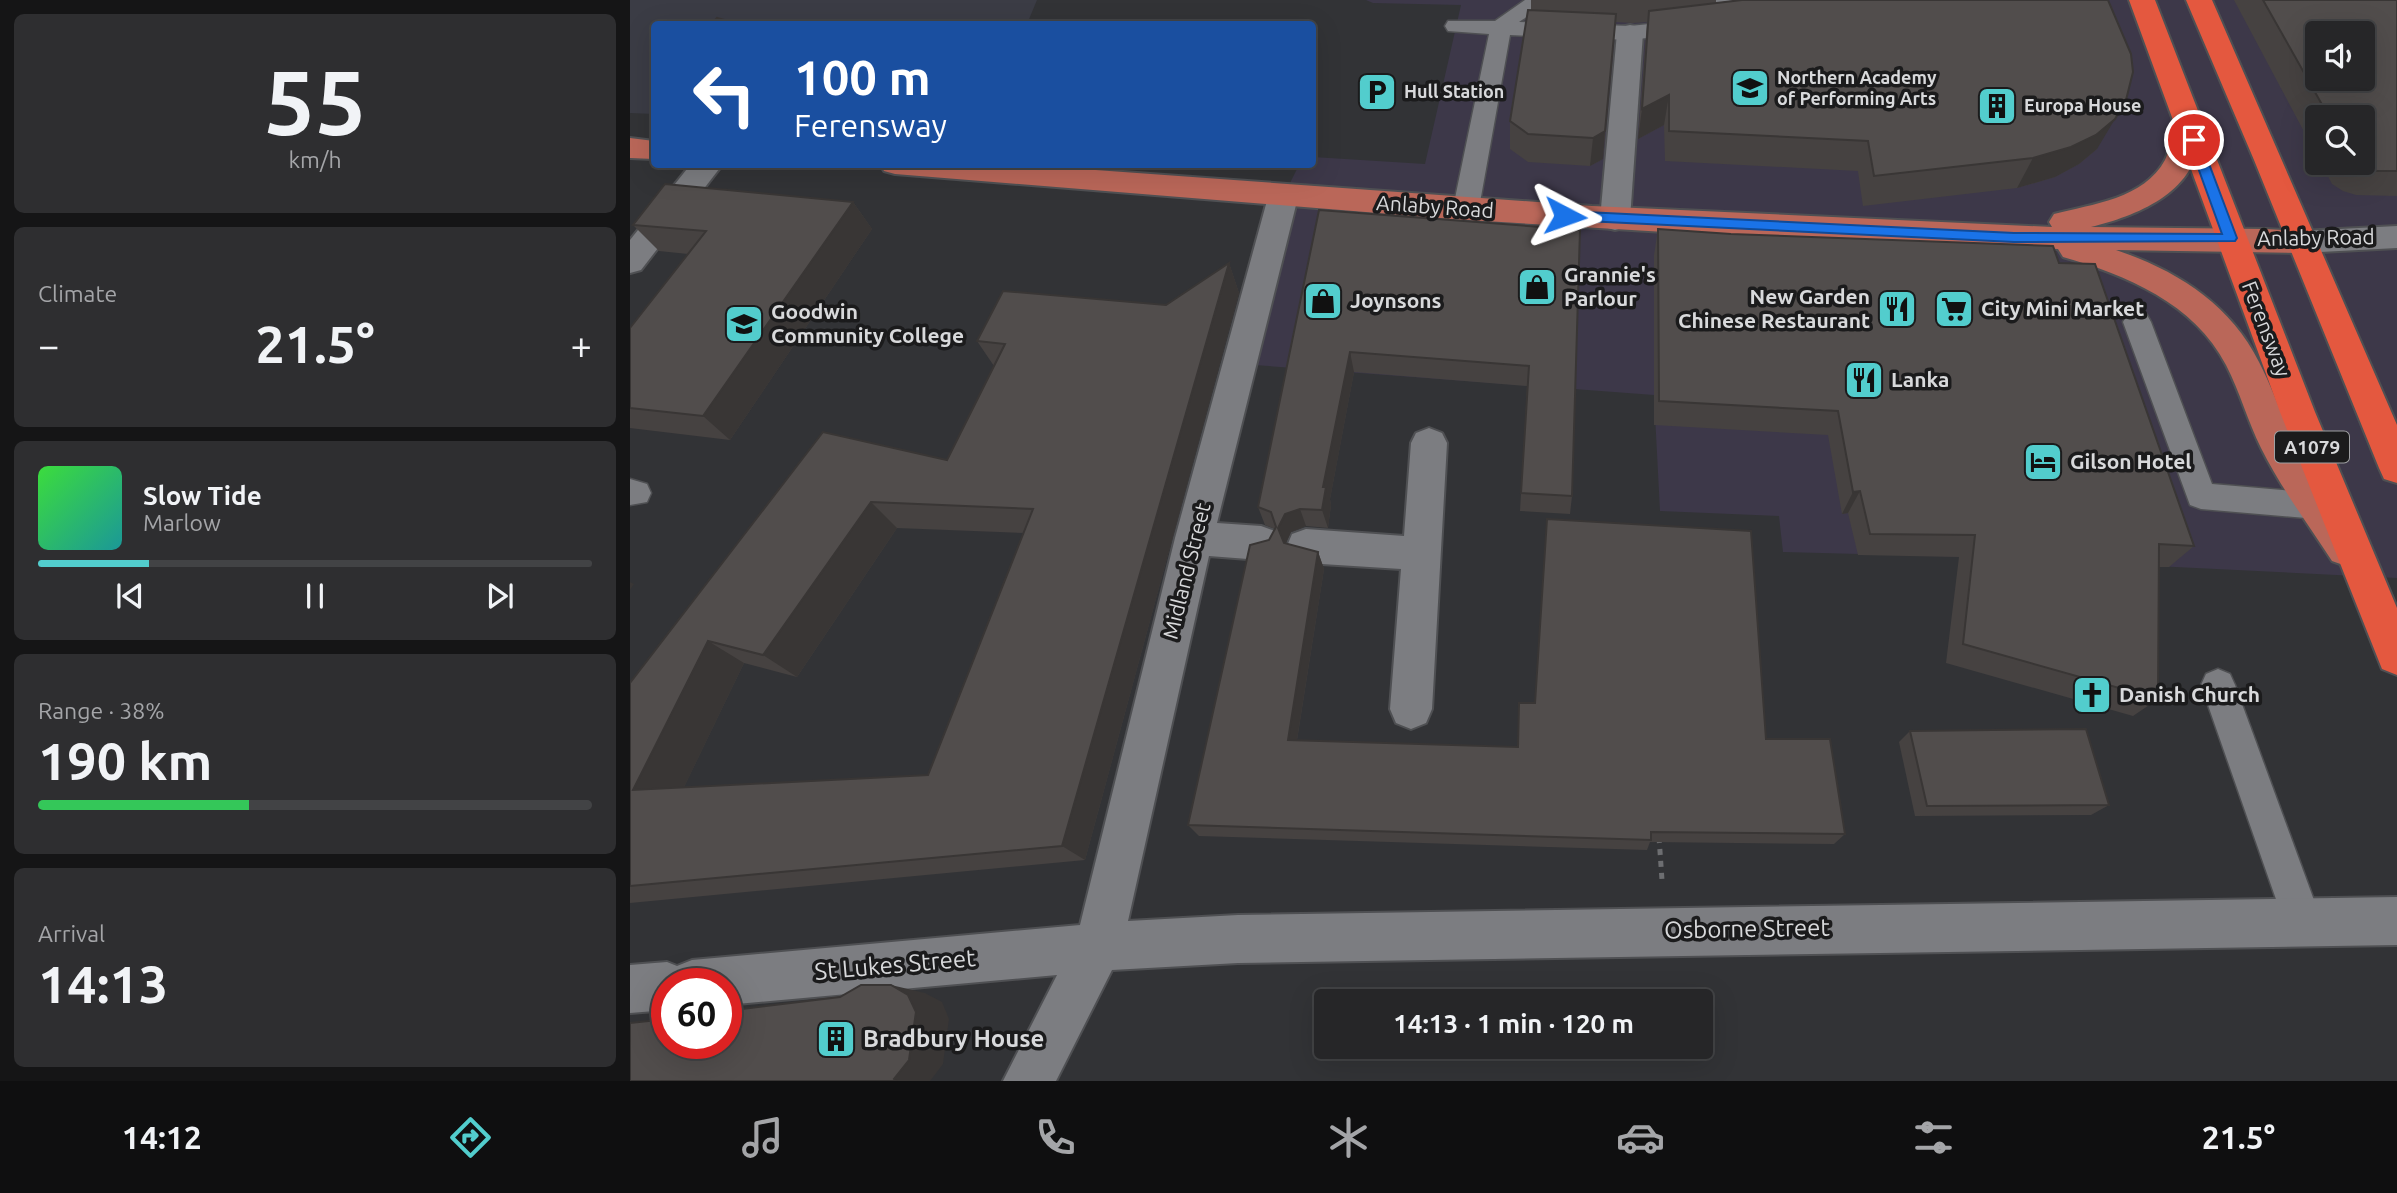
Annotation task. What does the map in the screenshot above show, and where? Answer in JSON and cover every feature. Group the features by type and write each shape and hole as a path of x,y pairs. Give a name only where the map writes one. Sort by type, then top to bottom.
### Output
{"highway":[{"name":"Ferensway","path":"2136,0 2186,119 2230,238 2397,656"},
{"name":"A1079","path":"2199,0 2269,160 2397,468"}],"main road":[{"path":"1926,233 2059,222 2116,211 2158,186 2179,164 2184,151 2186,119"},
{"path":"630,148 651,150"},
{"name":"Anlaby Road","path":"942,168 1283,197 1615,219 2014,237 2230,238 2301,242"},
{"path":"2014,237 2087,252 2121,263 2149,276 2204,315 2223,334 2241,360 2283,454 2361,571"}],"street":[{"path":"1615,219 1630,33"},
{"path":"630,262 705,168"},
{"name":"Midland Street","path":"1029,1081 1098,947 1194,538 1283,197"},
{"name":"Anlaby Road","path":"2301,242 2397,237"},
{"path":"1411,709 1429,443"},
{"path":"1194,538 1261,543"},
{"path":"1306,546 1421,554"},
{"name":"Osborne Street","path":"1098,947 1238,939 2397,921"},
{"name":"St Lukes Street","path":"742,979 1098,947"},
{"path":"630,989 651,987"}],"lane":[{"path":"1466,208 1501,27 1523,8 1532,3 1549,0"},
{"path":"1456,26 1630,33 1730,23 1724,5 1712,0"},
{"path":"2137,322 2201,496 2317,506"},
{"path":"2218,685 2302,922"}],"path":[{"path":"1659,834 1664,931"}],"shaded area":[{"path":"630,0 1037,0 1028,21 651,21 651,114 630,113"},
{"path":"1366,0 2397,0 2397,578 1974,557 1783,552 1779,516 1660,511 1654,395 1241,364 1283,197 1298,168 1316,168 1316,157 1425,164 1461,5 1373,3"}],"building":[{"path":"1742,0 2108,0 2131,54 2133,72 2126,100 2115,119 2096,135 2071,147 2033,158 1874,176 1868,141 1669,131 1669,95 1642,109 1649,11"},
{"path":"2263,0 2397,0 2397,171 2377,171 2375,105 2322,105 2314,91 2375,91 2375,21 2305,21 2305,74"},
{"path":"1528,10 1616,14 1605,131 1593,138 1528,134 1510,121"},
{"name":"Goodwin Community College","path":"665,184 853,202 703,416 630,408 630,328 706,231 633,225"},
{"path":"1319,210 1580,230 1572,496 1521,493 1529,366 1350,352 1323,487 1326,487 1322,510 1300,509 1285,514 1278,528 1284,543 1318,552 1288,740 1518,747 1519,703 1535,703 1547,519 1751,531 1766,739 1830,739 1845,834 1651,832 1651,840 1188,825 1250,545 1269,540 1276,527 1271,512 1258,507"},
{"path":"1658,229 2053,246 2059,263 2095,264 2194,546 2159,544 2158,699 1963,644 1975,535 1870,534 1860,491 1853,492 1838,411 1659,401"},
{"path":"1229,263 1062,846 630,886 630,683 823,432 947,460 1005,344 977,341 1003,291 1166,305","holes":["871,502 1033,509 928,775 633,790 708,641 763,655"]},
{"path":"2086,729 2109,805 1927,806 1910,731"},
{"name":"Bradbury House","path":"861,985 891,985 908,995 916,1012 909,1060 894,1079 896,1081 630,1081 630,1023 651,1021 651,1059 742,1059 742,1009 840,997"}],"place":[{"name":"Northern Academy of Performing Arts","path":"1750,88"},
{"name":"Hull Station","path":"1377,92"},
{"name":"Europa House","path":"1997,106"},
{"name":"Grannie's Parlour","path":"1537,287"},
{"name":"Joynsons","path":"1323,301"},
{"name":"New Garden Chinese Restaurant","path":"1897,309"},
{"name":"City Mini Market","path":"1954,309"},
{"name":"Goodwin Community College","path":"744,324"},
{"name":"Lanka","path":"1864,380"},
{"name":"Gilson Hotel","path":"2043,462"},
{"name":"Danish Church","path":"2092,695"},
{"name":"Bradbury House","path":"836,1039"}],"route":[{"path":"1565,216 2014,237 2230,238 2194,140"}]}
